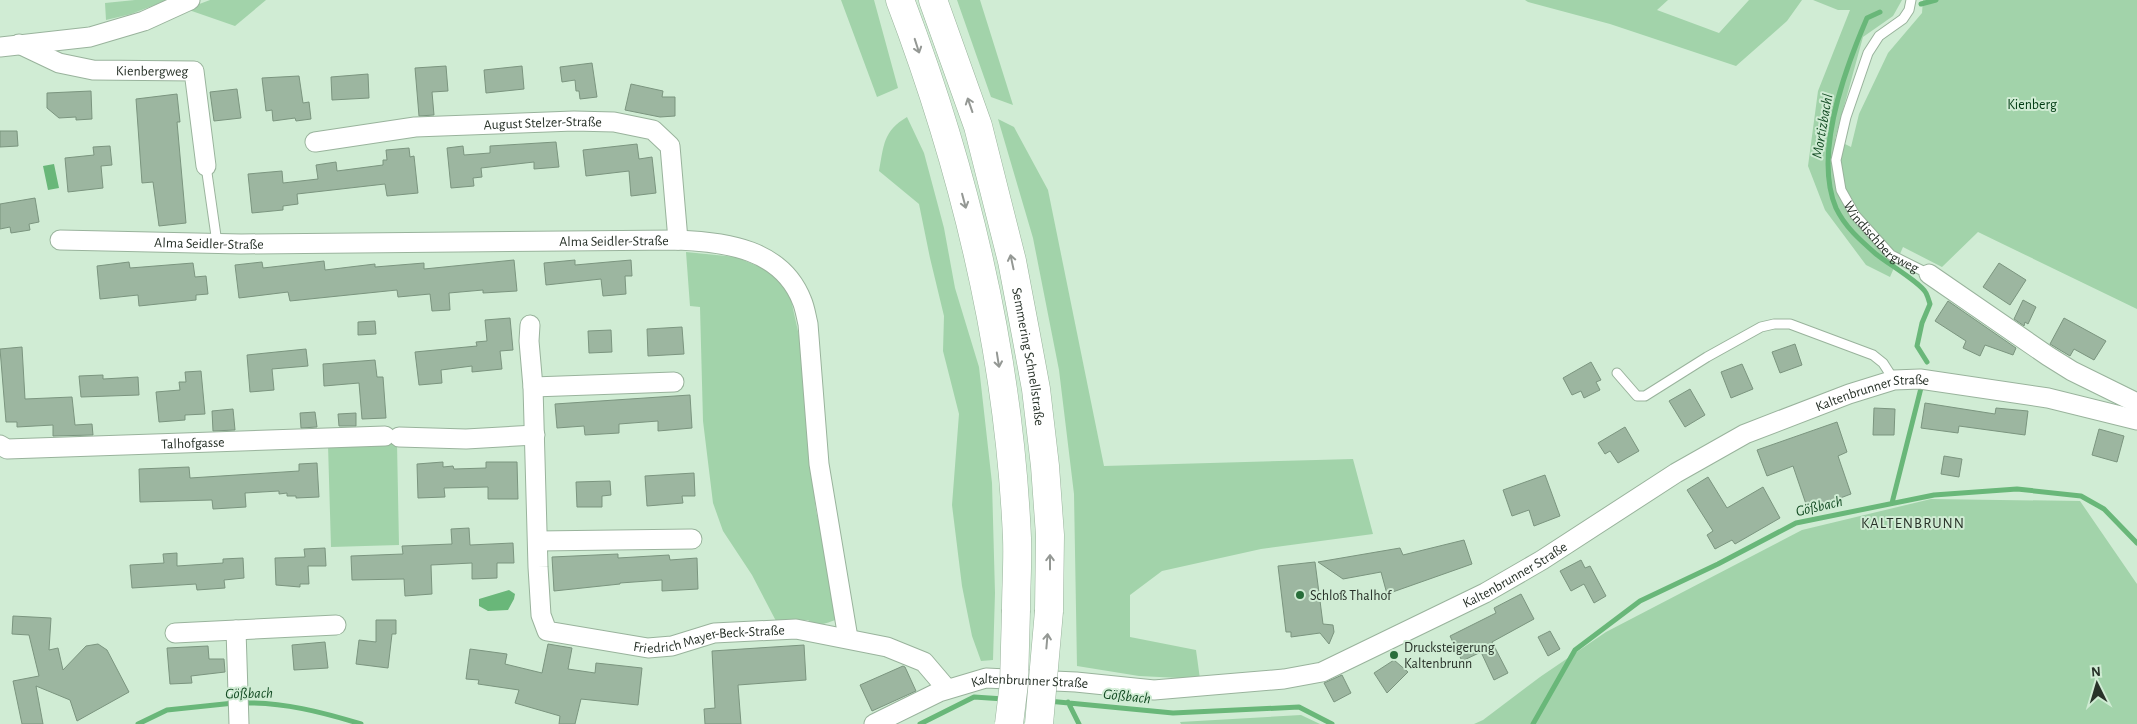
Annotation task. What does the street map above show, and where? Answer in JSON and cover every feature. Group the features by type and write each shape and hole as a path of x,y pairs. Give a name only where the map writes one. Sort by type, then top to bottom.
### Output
{"highway":[{"path":"900,0 916,40 956,170 980,268 995,345 1012,464 1017,540 1014,683 1010,724"},
{"name":"Semmering Schnellstraße","path":"933,0 978,126 1012,261 1036,389 1045,466 1050,535 1049,611 1039,724"}],"street":[{"path":"0,47 90,37 144,21 190,0"},
{"name":"Kienbergweg","path":"19,44 59,63 93,70 194,71 206,166"},
{"name":"August Stelzer-Straße","path":"315,142 415,127 574,121 614,122 653,130 670,146 678,240"},
{"name":"Alma Seidler-Straße","path":"60,240 216,243 678,240 706,241 748,250 770,260 790,278 802,301 810,347 813,407 819,464 848,638"},
{"name":"Windischbergweg","path":"1929,274 2056,361 2137,403"},
{"name":"Friedrich Mayer-Beck-Straße","path":"530,326 529,341 533,387 541,615 547,632 648,648 672,646 714,633 796,629 887,647 924,662 948,689"},
{"name":"Kaltenbrunner Straße","path":"874,724 948,689 986,678 1076,682 1154,690 1284,679 1322,672 1485,593 1542,560 1676,473 1745,434 1849,394 1894,380 1920,379 2048,398 2137,420"},
{"path":"533,387 674,382"},
{"name":"Talhofgasse","path":"0,445 7,449 392,436 466,439 535,435"},
{"path":"538,542 692,539"},
{"path":"175,633 336,625"},
{"path":"236,630 236,690 239,719"}],"lane":[{"name":"Windischbergweg","path":"1911,0 1909,10 1903,19 1879,36 1868,53 1846,117 1836,160 1841,190 1855,215 1891,255 1929,274"},
{"path":"206,166 216,243"},
{"path":"1617,373 1636,396 1645,396 1707,356 1761,327 1774,324 1790,324 1873,355 1883,363 1894,380"}],"green space":[{"path":"135,0 168,0 131,14 106,20 105,3"},
{"path":"210,0 266,0 235,26 186,9"},
{"path":"841,0 874,0 898,88 877,97"},
{"path":"957,0 980,0 1013,105 991,97"},
{"path":"1525,0 1668,0 1657,10 1719,33 1749,0 1802,0 1787,21 1736,66 1610,24"},
{"name":"Kienberg","path":"1813,0 1902,0 1893,16 1863,37 1835,139 1851,147 1859,114 1888,53 1922,13 1923,0 2137,0 2137,309 1978,232 1942,267 1903,247 1890,277 1866,265 1825,210 1808,166 1818,91 1850,10 1838,10"},
{"path":"907,117 924,153 944,228 955,288 979,367 992,483 995,593 993,660 981,661 972,636 962,586 952,505 959,414 943,351 944,316 919,204 879,171 884,146 889,133 899,122"},
{"path":"998,119 1014,127 1048,190 1104,466 1353,459 1373,534 1261,549 1162,571 1130,595 1130,637 1196,650 1200,679 1139,676 1077,666 1074,494 1059,370 1033,238"},
{"path":"686,252 736,257 774,273 790,295 801,345 807,434 816,511 833,585 838,619 819,624 808,620 776,621 752,575 723,531 713,503 703,421 700,307 690,306"},
{"path":"397,443 399,545 331,547 328,445"},
{"path":"1931,499 2080,501 2137,584 2137,724 1474,724 1483,720 1540,677 1606,632 1802,530"},
{"path":"1301,715 1320,724 1181,724 1180,722"}],"shaded area":[{"path":"54,164 59,188 48,190 43,166"},
{"path":"509,590 515,594 508,610 488,611 479,606 479,599"}],"building":[{"path":"592,63 597,97 580,99 579,91 576,91 575,80 562,82 560,67"},
{"path":"446,66 448,91 432,92 434,115 419,116 415,68"},
{"path":"522,66 524,89 486,93 484,70"},
{"path":"368,74 369,98 332,100 331,77"},
{"path":"299,76 303,103 309,102 311,119 296,121 295,118 273,121 272,110 266,111 262,78"},
{"path":"631,84 663,91 662,97 675,97 675,116 660,117 625,110"},
{"path":"237,89 241,118 214,121 210,92"},
{"path":"91,91 92,119 76,120 76,117 59,118 47,108 47,93"},
{"path":"177,94 180,122 177,122 186,223 159,226 153,182 142,183 136,99"},
{"path":"0,131 17,131 18,146 0,147"},
{"path":"556,142 559,167 534,169 534,162 481,168 482,177 473,178 474,186 451,188 447,148 463,146 464,155 490,153 490,146"},
{"path":"637,144 639,159 652,157 656,193 631,196 629,171 586,176 583,150"},
{"path":"110,146 112,165 101,166 103,188 68,192 65,158 94,155 93,147"},
{"path":"409,148 410,157 414,156 418,193 387,196 385,184 297,194 298,204 283,206 283,210 252,213 248,174 282,171 283,183 318,179 316,165 336,162 337,171 383,165 383,160 387,160 386,150"},
{"path":"35,198 39,222 29,224 30,230 11,233 10,227 0,229 0,204"},
{"path":"514,260 517,291 483,293 483,290 449,293 450,310 432,311 430,294 398,297 397,290 290,301 288,292 239,298 235,265 262,262 263,268 324,261 325,270 375,264 375,267 424,263 424,269"},
{"path":"575,260 575,265 631,260 632,276 625,276 626,294 603,296 601,279 546,285 544,263"},
{"path":"129,262 130,268 193,263 195,277 206,276 208,294 196,295 196,300 139,306 138,295 100,299 97,266"},
{"path":"1999,263 2026,280 2010,305 1983,287"},
{"path":"2023,300 2036,307 2028,324 2025,322 2024,326 2014,319"},
{"path":"1948,301 2016,348 2013,355 1985,345 1980,356 1963,348 1966,341 1935,321"},
{"path":"510,318 513,350 500,351 502,369 472,372 472,366 441,370 442,383 419,385 415,352 477,346 476,342 487,341 485,320"},
{"path":"2064,318 2106,341 2094,360 2074,349 2070,356 2050,344"},
{"path":"375,321 376,334 358,335 358,322"},
{"path":"682,327 684,354 648,356 647,329"},
{"path":"611,330 612,352 589,353 588,331"},
{"path":"1795,344 1802,365 1780,373 1772,352"},
{"path":"22,347 25,399 72,397 75,425 92,424 93,435 53,436 53,425 17,427 17,422 6,422 0,349"},
{"path":"306,349 308,366 272,369 274,390 250,392 247,355"},
{"path":"375,360 377,377 383,377 386,418 362,419 359,383 324,386 323,364"},
{"path":"1591,362 1601,380 1596,382 1600,390 1584,398 1581,391 1572,395 1563,378"},
{"path":"1742,364 1753,389 1731,398 1721,372"},
{"path":"201,371 205,414 185,415 185,420 159,422 156,392 180,390 179,382 186,382 185,372"},
{"path":"103,375 103,379 138,377 139,395 81,397 79,376"},
{"path":"1690,389 1705,415 1685,427 1669,401"},
{"path":"690,395 692,428 658,431 658,421 619,424 619,433 585,435 584,426 557,428 555,404"},
{"path":"1925,403 1995,414 1996,408 2028,411 2025,435 1959,426 1958,433 1921,428"},
{"path":"1874,408 1895,409 1894,435 1873,435"},
{"path":"233,409 235,430 213,431 212,411"},
{"path":"315,412 317,427 301,428 300,413"},
{"path":"356,413 356,426 339,426 338,414"},
{"path":"1837,422 1847,452 1838,456 1851,494 1808,510 1793,466 1767,476 1757,450"},
{"path":"1625,427 1639,451 1618,463 1610,451 1605,454 1598,443"},
{"path":"2099,429 2124,436 2117,462 2092,455"},
{"path":"1944,456 1962,459 1959,477 1941,474"},
{"path":"443,462 443,467 453,466 454,469 486,468 486,462 517,462 518,499 488,499 488,487 444,488 445,497 418,498 417,464"},
{"path":"317,463 319,497 296,498 296,496 287,496 287,493 279,494 279,491 245,493 246,507 213,509 212,500 140,502 139,469 189,467 190,478 299,471 299,464"},
{"path":"694,473 695,496 682,496 683,503 647,506 645,476"},
{"path":"1545,475 1560,516 1534,526 1529,510 1512,516 1503,490"},
{"path":"1708,477 1727,508 1763,487 1780,518 1735,544 1732,540 1715,549 1707,535 1713,531 1687,490"},
{"path":"610,481 611,495 602,496 602,507 577,507 576,482"},
{"path":"469,528 470,545 513,543 514,563 497,563 497,578 472,579 472,563 431,565 432,594 405,596 404,579 352,580 351,556 403,554 402,546 452,544 451,529"},
{"path":"1464,540 1472,564 1387,594 1381,572 1343,579 1318,562 1400,548 1403,555"},
{"path":"325,548 326,566 308,566 309,584 300,584 300,587 276,585 275,558 305,557 304,549"},
{"path":"177,553 177,566 223,563 223,559 243,558 244,578 224,580 225,588 197,590 196,584 132,588 130,565 164,563 163,554"},
{"path":"618,554 618,558 669,555 670,560 697,558 698,589 662,591 662,580 554,591 552,557"},
{"path":"1581,560 1585,568 1590,566 1606,596 1594,603 1584,584 1571,591 1560,571"},
{"name":"Schloß Thalhof","path":"1315,562 1323,624 1333,625 1334,632 1329,644 1320,633 1291,637 1291,632 1286,632 1278,566"},
{"path":"1521,594 1534,619 1492,642 1508,673 1494,680 1481,652 1462,661 1450,636 1496,613 1494,608"},
{"path":"13,616 51,618 49,650 58,648 63,670 86,646 98,644 107,650 129,692 77,721 70,700 36,686 43,724 22,724 13,681 39,676 29,635 12,634"},
{"path":"376,620 396,620 396,634 392,634 388,668 356,664 359,640 376,642"},
{"path":"1550,631 1560,649 1548,656 1538,637"},
{"path":"325,642 328,668 294,670 292,645"},
{"path":"548,644 572,648 568,669 595,673 596,663 642,668 638,705 581,699 575,724 559,724 560,716 515,703 519,690 478,684 479,680 466,679 470,649 507,654 505,664 542,673"},
{"path":"804,645 806,680 738,685 741,724 705,724 704,709 715,708 712,651"},
{"path":"208,646 209,659 224,659 225,672 191,676 192,683 170,684 167,648"},
{"path":"1394,660 1408,672 1387,693 1374,673"},
{"path":"903,666 916,691 872,711 860,685"},
{"path":"1342,675 1351,693 1334,702 1324,683"}],"waterway":[{"name":"Mortizbachl","path":"1921,4 1936,0"},
{"name":"Mortizbachl","path":"1880,12 1867,18 1841,86 1830,138 1828,163 1830,186 1836,208 1853,233 1876,254 1911,279 1926,293 1930,304 1922,323 1917,346 1927,362"},
{"path":"1892,503 1921,388"},
{"name":"Gößbach","path":"1533,724 1575,650 1640,601 1718,564 1796,523 1934,495 2017,489 2081,496 2104,509 2137,543"},
{"name":"Gößbach","path":"920,724 974,697 1004,699"},
{"name":"Gößbach","path":"1048,701 1173,713 1299,707 1332,724"},
{"path":"1068,702 1079,724"},
{"name":"Gößbach","path":"138,724 167,710 234,703"},
{"name":"Gößbach","path":"242,703 272,704 302,709 361,724"}],"place":[{"name":"Schloß Thalhof","path":"1300,595"},
{"name":"Drucksteigerung Kaltenbrunn","path":"1394,655"}],"district":[{"name":"KALTENBRUNN","path":"1913,523"}]}
